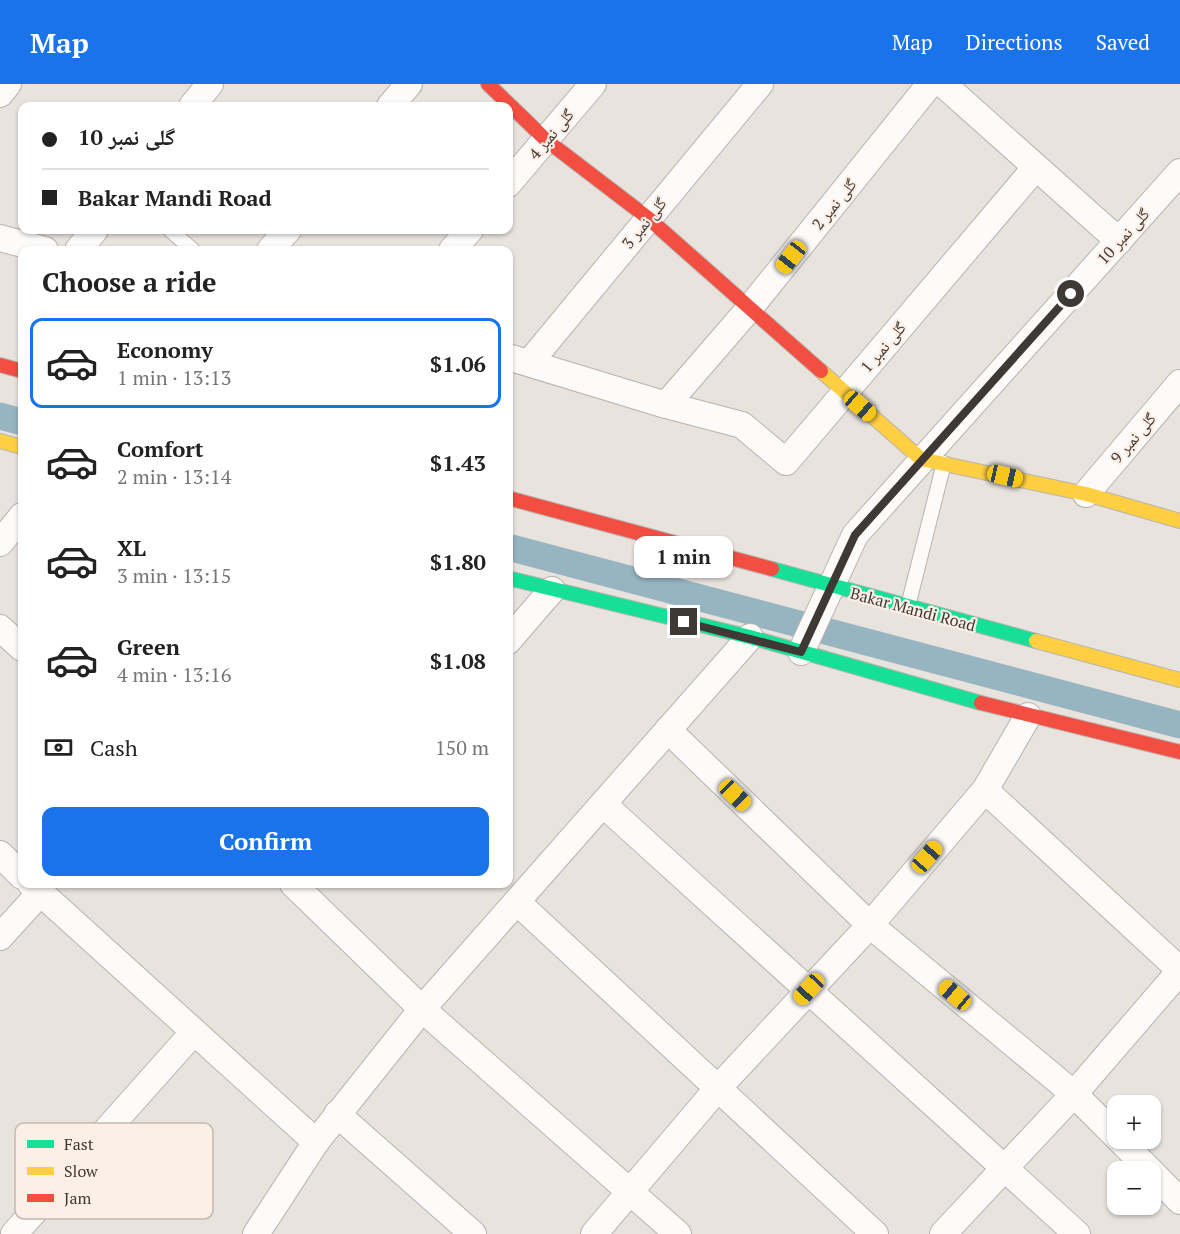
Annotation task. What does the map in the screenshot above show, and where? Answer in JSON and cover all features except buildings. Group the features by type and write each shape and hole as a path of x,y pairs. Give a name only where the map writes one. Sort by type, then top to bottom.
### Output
{"street":[{"path":"0,94 8,84"},
{"path":"195,102 210,84"},
{"path":"393,102 409,84"},
{"path":"488,84 507,102"},
{"name":"گلی نمبر 4","path":"513,178 593,84"},
{"name":"گلی نمبر 3","path":"519,360 648,218 760,84"},
{"name":"گلی نمبر 2","path":"666,405 749,309 930,84"},
{"path":"943,84 1119,241"},
{"path":"513,108 546,140 648,218 845,392 933,461 1086,494 1180,521"},
{"name":"گلی نمبر 1","path":"519,360 666,405 742,424 786,462 1036,167"},
{"name":"گلی نمبر 10","path":"801,652 855,535 933,461 1180,172"},
{"path":"81,246 92,234"},
{"path":"274,246 284,234"},
{"path":"456,246 466,234"},
{"path":"0,238 30,246"},
{"path":"0,365 18,370"},
{"name":"گلی نمبر 9","path":"1086,494 1180,383"},
{"path":"0,441 18,446"},
{"name":"Bakar Mandi Road","path":"513,499 786,571 907,608 1180,680"},
{"path":"0,543 18,521"},
{"path":"513,579 750,637 1028,716 1090,728 1180,752"},
{"path":"513,635 552,590"},
{"path":"0,628 18,644"},
{"path":"262,1232 316,1142 422,1010 750,637"},
{"path":"594,1234 718,1088 870,925 985,790 1028,716"},
{"path":"668,730 870,925 1074,1094 1107,1127"},
{"path":"943,1234 1074,1094 1180,970 985,790"},
{"path":"603,804 1077,1234"},
{"path":"0,854 18,871"},
{"path":"0,937 29,888"},
{"path":"35,888 316,1142"},
{"path":"301,888 422,1010 678,1234"},
{"path":"517,902 875,1234"},
{"path":"113,1123 193,1033"},
{"path":"337,1114 473,1234"},
{"path":"1129,1149 1180,1201"},
{"path":"14,1234 27,1219"}],"lane":[{"path":"175,234 188,246"},
{"path":"907,608 933,461"}],"waterway":[{"path":"0,416 18,421"},
{"path":"513,548 1180,725"}],"traffic: fast":[{"path":"772,569 1036,641"},
{"path":"513,579 750,637 981,703"}],"traffic: slow":[{"path":"821,371 921,459 1086,494 1180,521"},
{"path":"0,441 18,446"},
{"path":"1036,641 1180,680"}],"traffic: jam":[{"path":"488,84 507,102"},
{"path":"513,108 546,140 648,218 821,371"},
{"path":"0,365 18,370"},
{"path":"513,499 772,569"},
{"path":"981,703 1180,752"}],"route":[{"path":"684,622 750,637 801,652 855,535 1071,294"}]}
